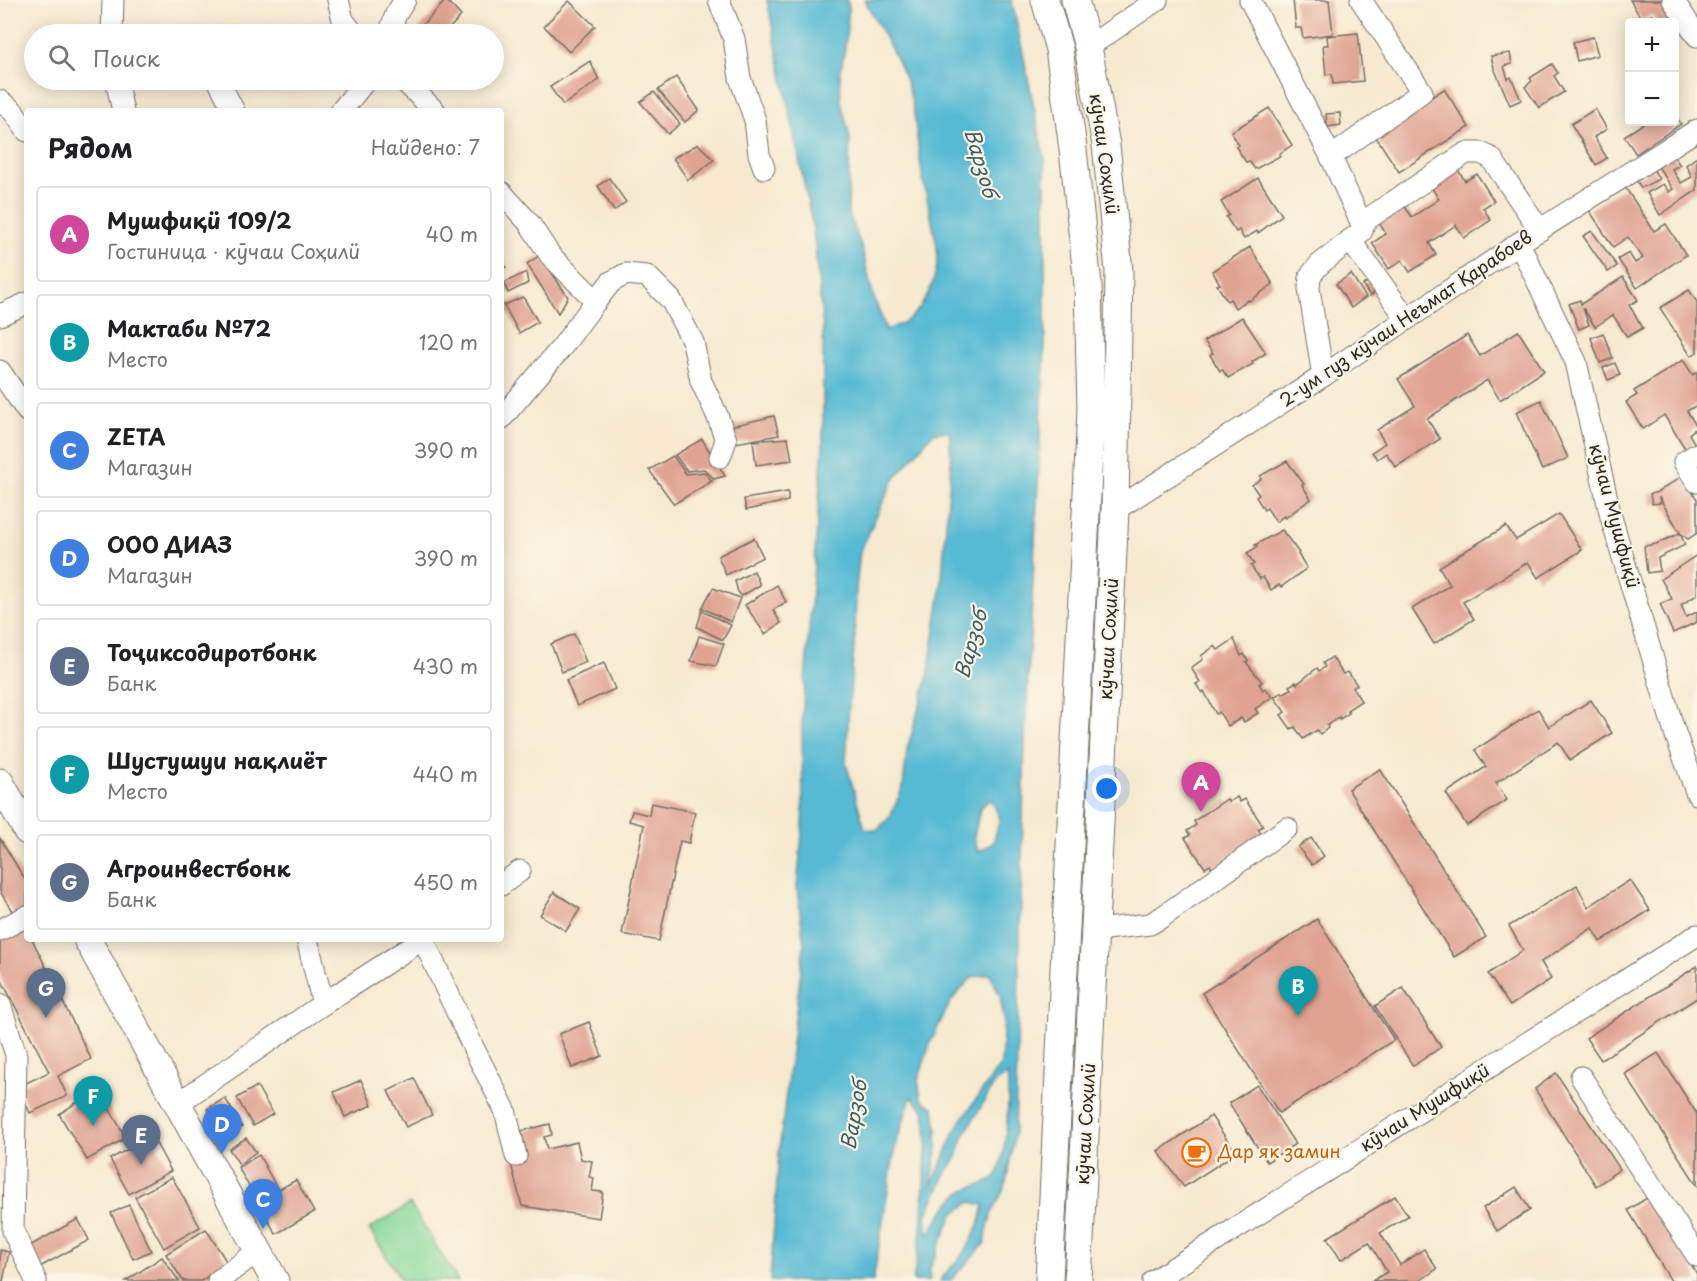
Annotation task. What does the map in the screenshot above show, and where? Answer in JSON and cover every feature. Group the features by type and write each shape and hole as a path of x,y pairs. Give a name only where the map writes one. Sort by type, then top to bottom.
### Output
{"main road":[{"name":"кӯчаи Соҳилӣ","path":"1045,0 1059,49 1072,141 1088,285 1091,410 1049,1281"},
{"name":"кӯчаи Соҳилӣ","path":"1075,0 1089,47 1106,145 1119,272 1115,510 1078,1281"},
{"path":"0,782 24,826"},
{"path":"89,942 275,1281"}],"street":[{"path":"112,24 113,0"},
{"path":"338,0 346,24"},
{"path":"392,24 405,0"},
{"path":"719,0 734,39 740,78 754,120 759,154 764,168"},
{"path":"1089,47 1134,8 1157,0"},
{"path":"1250,0 1363,222 1362,231 1318,265 1310,276 1309,289 1323,376"},
{"path":"1330,157 1422,93 1361,0"},
{"path":"1673,0 1697,36"},
{"path":"118,90 122,108"},
{"path":"223,90 232,108"},
{"path":"343,108 358,90"},
{"path":"413,90 432,108"},
{"path":"0,101 13,111 24,126"},
{"name":"2-ум гуз кӯчаи Неъмат Қарабоев","path":"1115,510 1323,376 1519,243 1697,130"},
{"path":"1363,222 1466,153 1481,153 1491,158 1540,230"},
{"path":"504,195 529,223 550,255 596,301"},
{"path":"1350,240 1407,319"},
{"name":"кӯчаи Мушфиқӣ","path":"1519,243 1576,362 1611,517 1674,730 1697,794"},
{"path":"504,415 555,355 611,282 626,274 647,276 671,300 693,342 701,381 726,440 720,457"},
{"path":"0,315 24,304"},
{"path":"0,371 24,407"},
{"path":"1697,454 1684,462 1697,482"},
{"path":"1096,930 1150,924 1287,828"},
{"path":"504,883 520,871"},
{"path":"0,930 24,918"},
{"name":"кӯчаи Мушфиқӣ","path":"1153,1281 1697,935"},
{"path":"308,942 323,1004"},
{"path":"177,1104 418,942"},
{"path":"424,942 505,1110 516,1156"},
{"path":"0,1004 16,1055 13,1231 36,1281"},
{"path":"1581,1077 1697,1256"},
{"path":"218,1281 258,1251"}],"green space":[{"path":"410,1204 458,1281 402,1281 369,1229"}],"water":[{"name":"Варзоб","path":"767,0 847,0 849,7 840,73 841,101 850,138 848,212 861,245 873,295 886,330 908,320 922,304 935,276 937,248 909,91 897,60 865,0 1012,0 1045,160 1045,345 1025,738 1015,1133 1005,1187 991,1215 984,1245 950,1281 940,1281 970,1243 979,1225 984,1205 971,1202 953,1214 929,1270 930,1281 913,1281 920,1240 927,1140 924,1110 911,1097 895,1148 873,1281 770,1281 779,1152 804,944 797,888 803,823 802,721 823,447 823,328 813,228","holes":["949,431 951,460 941,589 928,676 907,750 903,787 890,817 877,830 865,829 846,763 860,551 893,481 933,433","991,799 1000,819 993,843 978,852 974,836 980,808","990,974 1000,996 1004,1019 1001,1064 958,1125 931,1187 937,1149 937,1129 934,1108 921,1099 918,1080 931,1041 951,1001 972,977","1007,1075 1006,1127 1002,1157 996,1176 984,1184 957,1195 928,1234 926,1216 946,1173 957,1157 964,1135 995,1083"]}],"building":[{"path":"446,0 461,16 453,24 423,24"},
{"path":"1293,0 1329,0 1333,34 1303,38 1301,28 1296,28"},
{"path":"1630,0 1665,0 1676,18 1655,18 1652,14 1641,18"},
{"path":"569,1 595,26 569,52 544,26"},
{"path":"1358,33 1363,81 1333,84 1332,74 1326,75 1323,45 1328,45 1327,36"},
{"path":"1593,37 1598,55 1577,61 1573,42"},
{"path":"1510,53 1512,64 1504,66 1508,79 1511,77 1521,100 1510,105 1491,56"},
{"path":"590,61 599,80 563,105 550,87"},
{"path":"1552,64 1558,73 1554,76 1564,92 1539,108 1525,87 1532,81 1530,78"},
{"path":"676,77 699,110 685,122 658,90"},
{"path":"1444,89 1469,127 1399,172 1374,134"},
{"path":"654,92 680,124 668,134 640,102"},
{"path":"1269,108 1292,145 1279,154 1280,156 1255,169 1249,161 1246,162 1236,147 1239,145 1231,132"},
{"path":"1595,109 1607,129 1594,137 1607,158 1596,165 1571,124"},
{"path":"1340,113 1341,125 1327,127 1326,114"},
{"path":"1640,126 1678,126 1636,154 1624,136"},
{"path":"698,144 714,160 688,180 673,158"},
{"path":"1673,155 1680,165 1672,169 1681,183 1692,177 1686,165 1697,157 1697,190 1660,215 1647,193 1663,184 1669,192 1673,189 1657,165"},
{"path":"1653,169 1659,179 1641,188 1635,178"},
{"path":"1458,170 1465,181 1477,174 1494,201 1483,208 1491,220 1464,238 1456,225 1429,243 1436,255 1410,272 1402,260 1389,269 1372,243 1386,234 1378,221 1403,204 1412,217 1439,199 1431,187"},
{"path":"609,178 626,202 614,211 598,186"},
{"path":"1258,178 1282,215 1258,233 1257,231 1244,239 1239,230 1236,232 1226,217 1229,215 1221,202"},
{"path":"1625,187 1654,231 1666,224 1686,255 1637,288 1618,259 1629,253 1635,263 1643,258 1628,237 1613,247 1589,210"},
{"path":"1592,231 1617,266 1608,272 1583,236"},
{"path":"1250,247 1273,284 1235,308 1230,299 1227,301 1217,285 1220,284 1212,271"},
{"path":"540,255 568,297 558,313 527,264"},
{"path":"526,272 528,283 508,293 504,283"},
{"path":"1351,274 1366,297 1351,308 1336,284"},
{"path":"1623,277 1638,300 1629,305 1643,328 1627,337 1613,315 1595,327 1583,308 1589,325 1579,329 1569,304 1580,300 1581,304"},
{"path":"1372,279 1379,289 1370,296 1363,285"},
{"path":"1689,290 1697,302 1697,352 1691,356 1660,308"},
{"path":"523,297 538,322 519,333 504,305"},
{"path":"1242,317 1266,353 1252,362 1253,364 1228,378 1222,369 1220,371 1210,355 1213,353 1204,341"},
{"path":"1518,331 1544,371 1500,400 1487,380 1427,419 1440,439 1396,467 1386,453 1377,459 1372,452 1385,443 1377,430 1415,406 1398,379 1467,335 1480,356"},
{"path":"1603,333 1613,358 1600,363 1591,338"},
{"path":"1683,360 1693,375 1697,372 1697,405 1687,411 1697,427 1689,434 1695,444 1686,450 1664,415 1643,429 1626,402 1637,395 1634,391"},
{"path":"1615,363 1620,375 1608,380 1603,368"},
{"path":"1541,400 1568,458 1542,470 1516,412"},
{"path":"774,416 779,435 736,443 731,426"},
{"path":"788,438 792,460 756,465 753,441"},
{"path":"702,439 725,476 714,479 704,469 687,471 675,455"},
{"path":"673,456 686,474 704,472 712,481 674,504 649,470"},
{"path":"1287,461 1304,484 1302,485 1311,499 1276,522 1267,508 1264,510 1256,497 1259,495 1252,485 1261,479 1260,476"},
{"path":"1682,476 1697,499 1697,533 1688,539 1680,533 1659,497 1660,503 1652,504 1650,494 1658,492"},
{"path":"788,492 788,501 746,510 744,499"},
{"path":"1559,514 1582,550 1538,578 1528,562 1463,602 1474,619 1434,644 1412,609 1450,585 1439,567 1506,526 1516,540"},
{"path":"1282,530 1307,568 1281,587 1279,585 1271,590 1263,577 1260,579 1251,566 1254,564 1247,553 1257,547 1255,545"},
{"path":"1680,533 1685,545 1658,558 1660,571 1647,573 1644,546 1656,544"},
{"path":"754,538 763,557 726,575 718,556"},
{"path":"1697,555 1697,595 1681,605 1686,617 1697,612 1697,622 1673,633 1660,604 1672,599 1661,579"},
{"path":"754,571 760,585 742,596 738,592 735,581"},
{"path":"777,585 786,602 773,610 781,623 765,634 745,605"},
{"path":"713,588 740,598 731,622 702,608"},
{"path":"702,611 731,625 723,640 697,627"},
{"path":"574,634 586,662 562,672 551,644"},
{"path":"699,636 724,644 716,666 691,661"},
{"path":"1234,639 1241,656 1244,654 1248,661 1246,662 1262,682 1259,684 1263,690 1266,688 1272,697 1255,709 1258,713 1244,722 1241,718 1228,726 1219,712 1216,714 1204,691 1202,693 1196,684 1200,682 1191,668 1203,659 1201,656 1215,646 1218,650"},
{"path":"1332,657 1343,674 1348,672 1357,685 1353,688 1361,701 1347,710 1349,713 1327,726 1328,728 1320,734 1317,730 1303,739 1295,727 1291,729 1281,715 1285,712 1274,697 1291,689 1289,686 1296,682 1297,684 1317,668 1319,671 1325,667 1323,663"},
{"path":"604,663 615,689 577,706 566,680"},
{"path":"1591,700 1612,733 1570,760 1558,742 1496,783 1507,800 1467,826 1446,793 1486,767 1475,750 1538,709 1549,727"},
{"path":"1380,769 1486,937 1454,957 1348,789"},
{"path":"1237,797 1240,802 1245,799 1263,826 1258,829 1262,835 1212,869 1210,865 1205,868 1185,838 1190,835 1187,831 1196,825 1194,821 1227,799 1229,802"},
{"path":"651,803 695,812 689,843 680,841 659,941 622,934 644,825 629,821 632,811 649,815"},
{"path":"0,838 24,878 24,914 16,918 0,891"},
{"path":"1311,838 1324,856 1312,865 1298,847"},
{"path":"1630,880 1650,910 1600,942 1592,928 1541,962 1551,979 1510,1006 1488,974 1523,950 1509,926 1577,885 1588,907"},
{"path":"554,892 580,909 566,931 540,915"},
{"path":"1317,919 1394,1040 1279,1113 1202,993"},
{"path":"24,928 24,942 33,942 91,1059 58,1076 67,1096 30,1113 18,1087 49,1072 0,977 0,940"},
{"path":"1697,966 1697,998 1601,1060 1586,1038"},
{"path":"1403,988 1441,1047 1413,1066 1375,1006"},
{"path":"589,1022 602,1056 572,1068 559,1034"},
{"path":"1658,1053 1697,1114 1697,1185 1625,1074"},
{"path":"1556,1073 1620,1169 1596,1186 1535,1089"},
{"path":"414,1078 432,1115 406,1127 388,1091"},
{"path":"361,1080 372,1105 345,1117 334,1092"},
{"path":"1257,1085 1295,1144 1267,1162 1229,1103"},
{"path":"257,1086 273,1114 253,1126 237,1098"},
{"path":"98,1089 126,1138 87,1160 59,1114"},
{"path":"225,1098 242,1127 225,1138 207,1109"},
{"name":"Дар як замин","path":"1211,1116 1236,1153 1184,1187 1158,1151"},
{"path":"550,1124 552,1135 544,1137 547,1149 577,1142 581,1159 592,1161 589,1177 594,1178 592,1191 603,1192 599,1218 522,1206 510,1160 527,1156 521,1131"},
{"path":"152,1136 171,1171 129,1194 110,1159"},
{"path":"246,1138 256,1152 239,1164 229,1149"},
{"path":"259,1155 278,1190 296,1180 314,1212 276,1234 238,1167"},
{"path":"172,1177 200,1227 164,1248 135,1197"},
{"path":"1516,1187 1530,1210 1497,1231 1483,1208"},
{"path":"1395,1196 1408,1216 1380,1233 1400,1265 1424,1249 1437,1269 1419,1281 1372,1281 1387,1272 1369,1242 1341,1260 1327,1238"},
{"path":"1650,1196 1697,1274 1697,1281 1671,1281 1628,1210"},
{"path":"129,1205 151,1251 133,1259 111,1213"},
{"path":"78,1219 89,1240 38,1268 26,1248"},
{"path":"206,1229 228,1264 201,1281 183,1281 166,1254"},
{"path":"0,1250 9,1252 3,1281 0,1281"},
{"path":"162,1257 179,1281 126,1281"}],"place":[{"name":"Мушфиқӣ 109/2","path":"1201,812"},
{"name":"Мактаби №72","path":"1298,1016"},
{"name":"Агроинвестбонк","path":"46,1018"},
{"name":"Шустушуи нақлиёт","path":"93,1126"},
{"name":"Дар як замин","path":"1197,1152"},
{"name":"ООО ДИАЗ","path":"222,1154"},
{"name":"Тоҷиксодиротбонк","path":"141,1165"},
{"name":"ZETA","path":"263,1229"}]}
